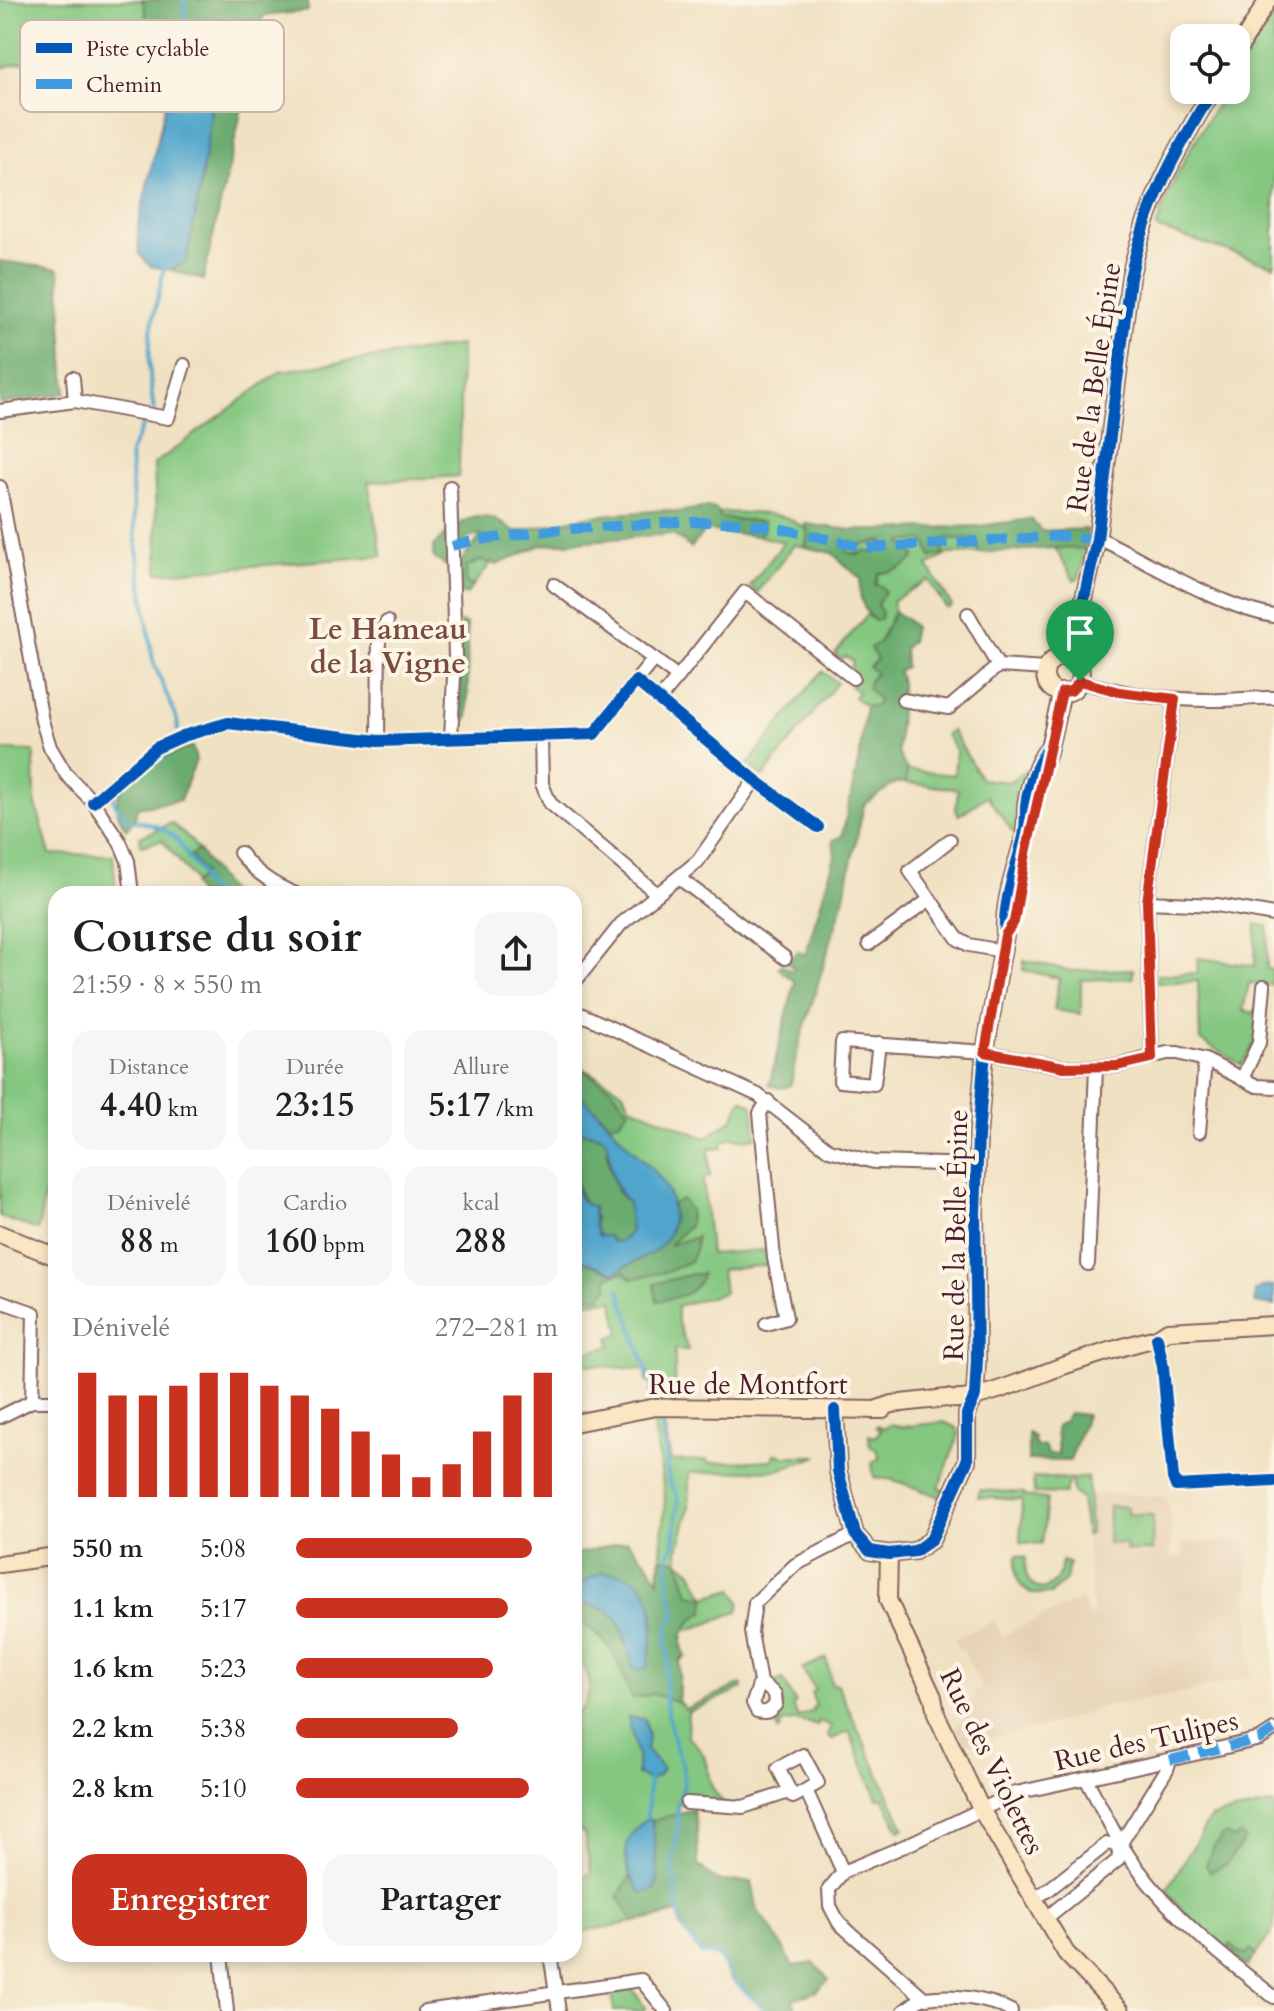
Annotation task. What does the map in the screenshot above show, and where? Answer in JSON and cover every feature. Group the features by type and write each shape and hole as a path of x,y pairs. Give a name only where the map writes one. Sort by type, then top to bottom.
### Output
{"street":[{"path":"1250,30 1268,0"},
{"name":"Rue de la Belle Épine","path":"1071,658 1097,539 1130,278 1138,239 1162,177 1205,104"},
{"path":"0,411 75,401 168,418 184,365"},
{"path":"73,378 75,401"},
{"path":"0,487 42,721 50,747 66,774 93,802 120,842 128,861 131,886"},
{"path":"450,487 455,656 451,738"},
{"path":"1097,539 1227,601 1274,616"},
{"path":"554,585 678,677"},
{"path":"659,700 745,592 853,678"},
{"path":"968,614 998,666"},
{"path":"378,741 379,632 387,622"},
{"path":"1056,658 1071,658 1080,668 1080,681 1071,691 1056,691 1047,683 1046,669 1056,658"},
{"path":"93,802 156,748 183,736 228,723 378,741 594,734 654,659"},
{"path":"903,700 949,708 998,666 1046,669"},
{"path":"636,681 755,780 818,827"},
{"path":"1080,681 1119,692 1175,699 1274,698"},
{"name":"Rue de la Belle Épine","path":"889,1554 915,1551 931,1540 967,1461 967,1414 975,1396 977,1359 976,1165 985,1052 1004,943 1004,921 1027,822 1026,804 1037,765 1048,748 1062,692"},
{"path":"1152,1058 1147,902 1175,699"},
{"path":"541,736 542,784 550,803 656,893"},
{"path":"582,973 621,924 656,893 679,878 710,847 735,805 755,780"},
{"path":"950,840 910,871 958,939 969,945 1004,943"},
{"path":"240,853 251,868 278,886"},
{"path":"679,878 785,958"},
{"path":"869,944 930,899"},
{"path":"1147,902 1217,905 1274,915"},
{"path":"1242,1079 1259,1043 1264,986"},
{"path":"582,1015 768,1101 829,1150 900,1165 976,1165"},
{"path":"879,1043 874,1084 840,1081 842,1042 879,1043 985,1052 1043,1065 1096,1068 1178,1053 1205,1060 1257,1086 1274,1087"},
{"path":"1199,1132 1205,1060"},
{"path":"1088,1264 1096,1068"},
{"path":"766,1324 786,1318 774,1258 760,1113 768,1101"},
{"path":"0,1234 48,1254"},
{"path":"0,1301 34,1313 32,1401"},
{"path":"1157,1338 1168,1331 1274,1325"},
{"path":"1157,1338 1274,1333"},
{"path":"1157,1338 1176,1486 1274,1481"},
{"name":"Rue de Montfort","path":"582,1421 656,1407 918,1410 949,1406 954,1400 1157,1338"},
{"path":"0,1417 32,1401 48,1401"},
{"path":"835,1410 838,1471 855,1534 870,1551 889,1554"},
{"path":"760,1682 751,1632 755,1603 795,1565 855,1534"},
{"name":"Rue des Violettes","path":"889,1554 888,1600 933,1697 936,1714 982,1811 1066,1953 1121,2011"},
{"path":"0,1564 48,1557"},
{"name":"Rue des Tulipes","path":"843,1872 1016,1793 1260,1739 1274,1730"},
{"path":"803,1755 818,1783 806,1790 793,1797 778,1768 803,1755"},
{"path":"1045,1919 1118,1860 1121,1843 1161,1780 1170,1760"},
{"path":"1086,1779 1134,1864 1178,1916 1274,1997"},
{"path":"806,1790 843,1872 829,1889 830,1906 839,1923 923,1997"},
{"path":"687,1803 743,1807 789,1792"},
{"path":"1033,1899 1107,1844 1121,1843"},
{"path":"222,1962 227,2011"},
{"path":"551,1962 559,2011"},
{"path":"425,2011 641,1980 666,2011"},
{"path":"904,2011 923,1997 970,1998 1011,2011"}],"shaded area":[{"path":"1088,1494 1167,1497 1171,1519 1170,1557 1184,1557 1183,1543 1247,1540 1251,1676 1184,1693 1100,1707 1042,1727 963,1744 955,1726 964,1721 957,1707 974,1698 972,1693 982,1688 963,1649 959,1650 954,1639 994,1621 1002,1636 1081,1599 1088,1615 1093,1615 1086,1535 1090,1534"}],"green space":[{"path":"0,0 143,0 147,20 20,20 20,63 0,68"},
{"path":"143,0 308,0 308,11 263,16 262,20 147,20"},
{"path":"1274,13 1274,266 1156,228 1186,157 1217,104 1250,104 1250,52"},
{"path":"191,112 241,112 203,280 171,270 186,261 197,206"},
{"path":"0,261 59,269 66,393 0,404"},
{"path":"461,345 459,476 368,482 382,556 158,573 154,464 281,371"},
{"path":"708,507 716,509 721,518 764,522 763,531 758,536 705,530 691,548 672,534 541,545 497,565 482,560 466,567 466,583 473,586 466,595 456,591 457,572 462,560 482,535 467,538 447,566 434,558 433,546 462,522 472,518 492,518 515,532 591,516 665,510 676,512"},
{"path":"717,512 770,514 788,518 806,529 805,547 794,545 757,593 750,586 784,542 758,536 763,531 763,522 721,518"},
{"path":"1031,519 1041,531 1087,529 1085,549 979,553 976,538 945,539 943,555 931,557 926,541 903,541 902,544 910,548 915,556 899,569 879,573 875,585 885,591 877,605 882,612 881,619 875,621 862,602 861,579 832,553 805,547 808,534 805,524 852,530 980,526","holes":["884,541 873,553 865,550 858,555 847,552 847,547"]},
{"path":"977,538 979,553 948,554 928,566 952,606 947,609 928,580 892,601 894,612 879,643 875,675 869,681 878,699 876,706 866,706 854,697 858,692 850,686 856,678 850,671 853,661 835,654 868,613 870,618 879,573 899,568 915,556 902,541 927,541 945,547 945,539"},
{"path":"885,541 873,553 847,553 847,547"},
{"path":"1055,548 1085,549 1079,578 1074,580"},
{"path":"482,560 491,563 473,586 466,584 466,567"},
{"path":"894,612 914,627 911,641 904,648 905,667 898,671 901,683 898,753 907,770 906,783 895,783 864,805 842,905 797,1052 791,1085 778,1088 769,1085 795,982 778,968 782,964 791,971 794,968 785,960 787,956 792,958 798,951 805,955 835,856 833,840 842,836 859,758 866,706 876,706 878,699 868,689 869,681 876,673 869,667 877,659 870,648 879,643"},
{"path":"460,622 467,625 468,718 461,724"},
{"path":"822,671 837,683 763,777 748,764"},
{"path":"952,730 981,779 1008,782 1029,769 1021,832 1013,832 987,796 959,815 956,810 958,789 906,783 907,770 954,775 956,752 946,734"},
{"path":"192,746 196,760 180,800 137,807 135,819 126,829 118,813 118,799 124,786 148,766"},
{"path":"0,750 34,751 35,801 50,854 113,855 115,886 48,886 48,1177 38,1230 0,1217"},
{"path":"171,823 190,839 210,867 201,886 195,886 192,877 162,840 141,846 140,837"},
{"path":"198,850 225,886 193,886 204,873 190,856"},
{"path":"1256,924 1268,926 1267,969 1273,970 1272,985 1249,983 1243,1010 1253,1013 1257,1008 1257,1039 1242,1065 1200,1040 1198,981 1157,983 1157,975 1198,973 1197,958 1255,966"},
{"path":"1024,960 1072,971 1133,969 1133,978 1081,980 1081,1014 1054,1010 1059,978 1023,970"},
{"path":"582,1068 614,1085 623,1092 631,1106 705,1138 733,1119 742,1099 753,1105 756,1137 745,1140 732,1137 722,1142 722,1148 709,1149 710,1177 703,1178 710,1254 765,1250 768,1265 721,1270 724,1293 677,1306 677,1320 688,1350 675,1350 675,1396 651,1396 651,1381 647,1382 645,1370 582,1364 582,1354 611,1346 609,1338 620,1333 613,1300 582,1303"},
{"path":"582,1070 611,1088 629,1110 619,1122 610,1123 582,1098"},
{"path":"582,1132 604,1137 607,1142 609,1165 618,1193 628,1202 631,1232 622,1241 613,1242 608,1236 599,1236 594,1226 595,1217 582,1198"},
{"path":"682,1199 690,1210 689,1226 669,1245 696,1237 695,1251 690,1261 669,1271 632,1279 624,1272 608,1277 608,1287 601,1297 582,1293 582,1260 615,1273 673,1221 672,1204"},
{"path":"702,1274 690,1291 657,1301 654,1284"},
{"path":"1069,1413 1086,1415 1070,1461 1028,1460 1028,1433 1034,1437 1035,1446 1044,1446 1048,1454 1058,1454 1056,1426"},
{"path":"663,1419 671,1461 772,1460 775,1454 818,1456 778,1470 689,1473 689,1508 678,1550 679,1561 692,1572 705,1597 733,1589 740,1602 738,1611 683,1631 681,1645 686,1657 680,1661 678,1701 685,1709 742,1684 743,1688 688,1712 687,1737 702,1753 711,1785 724,1803 684,1799 677,1806 667,1916 582,1932 582,1876 591,1874 582,1832 582,1708 590,1687 582,1663 582,1553 627,1541 659,1579 665,1498 653,1421"},
{"path":"944,1422 957,1428 959,1434 939,1488 946,1491 943,1498 894,1480 874,1477 872,1463 879,1459 878,1451 870,1446 869,1435 875,1437 881,1430 876,1427 878,1425 884,1428 892,1424 901,1427"},
{"path":"1033,1477 1069,1479 1065,1494 1034,1493"},
{"path":"1088,1477 1090,1534 1086,1535 1081,1499 1073,1492 1071,1479"},
{"path":"979,1490 1024,1493 1024,1496 1047,1499 1042,1544 1020,1542 1022,1500 978,1497"},
{"path":"1109,1506 1127,1507 1127,1514 1153,1515 1152,1551 1126,1551 1125,1544 1108,1543"},
{"path":"627,1541 659,1580 661,1558 679,1561 689,1594 705,1597 704,1612 688,1625 683,1636 685,1655 680,1660 678,1702 653,1694 632,1698 612,1652 597,1633 582,1624 582,1605 597,1606 611,1613 620,1625 626,1645 654,1629 654,1614 648,1597 582,1590 582,1553"},
{"path":"1017,1555 1026,1558 1026,1571 1034,1586 1047,1587 1054,1582 1062,1561 1069,1563 1066,1580 1051,1594 1031,1594 1017,1577"},
{"path":"826,1658 832,1685 837,1684 904,1828 899,1830 883,1797 877,1799 849,1731 832,1739 827,1735 831,1726 819,1721 817,1726 798,1721 780,1724 778,1731 772,1717 782,1702 773,1683 782,1679 796,1703 792,1705 798,1717 813,1711 812,1708 816,1706 811,1693 815,1690 802,1669"},
{"path":"1274,1804 1274,1929 1247,1967 1186,1914 1166,1891 1211,1817"},
{"path":"693,1809 697,1826 698,1865 717,1881 752,1882 758,1911 793,1966 814,1963 829,1980 815,1992 793,1999 796,2011 766,2011 731,1978 719,1957 701,1954 685,1930 679,1913 634,1922 618,1896 630,1877 641,1892 658,1877 652,1821"},
{"path":"1226,1834 1233,1839 1240,1835 1245,1839 1227,1863 1211,1872 1206,1865 1216,1843"},
{"path":"1230,1944 1238,1952 1247,1954 1251,1949 1256,1954 1247,1967 1228,1952"},
{"path":"633,1989 645,2008 642,2011 614,2011 611,1992"}],"water":[{"path":"164,112 211,112 186,261 171,270 150,266 139,254 138,227"},
{"path":"582,1098 662,1180 672,1209 670,1232 661,1245 615,1273 582,1260 582,1201 593,1207 594,1226 599,1236 608,1236 613,1242 622,1241 631,1232 628,1202 620,1193 612,1174 607,1142 598,1135 582,1132"},
{"path":"1274,1286 1274,1306 1255,1303 1255,1291"},
{"path":"602,1572 630,1576 649,1595 653,1631 648,1666 642,1671 634,1669 623,1632 613,1615 604,1609 582,1604 582,1583"},
{"path":"628,1717 645,1719 646,1750 663,1769 658,1776 649,1780 637,1775 637,1757"},
{"path":"647,1818 652,1821 658,1877 655,1890 641,1893 630,1873 626,1854 631,1835"}],"waterway":[{"path":"184,0 185,20"},
{"path":"154,411 150,339 164,265"},
{"path":"144,423 130,453 135,535 153,661 177,720 178,731"},
{"path":"172,751 122,784 113,798 123,815 156,826 172,836 199,871 204,886"},
{"path":"619,1289 655,1395"},
{"path":"662,1422 669,1482 678,1496 674,1543 668,1557 669,1596 674,1603 675,1616 669,1623 666,1647 669,1659 665,1700 683,1766 684,1784 677,1809 673,1872 681,1926 701,1954 719,1956 731,1978 766,2011"},
{"path":"647,1818 649,1780"}],"marked path":[{"path":"452,546 554,530 679,522 731,522 774,527 866,548 1061,536 1097,539"},
{"path":"1170,1760 1260,1739 1274,1730"}],"cycle path":[{"path":"1071,658 1097,539 1130,278 1153,203 1205,104"},
{"path":"93,802 156,748 183,736 228,723 378,741 594,734 636,681 755,780 818,827"},
{"path":"835,1410 838,1471 855,1534 870,1551 889,1554 915,1551 931,1540 967,1461 967,1414 975,1396 977,1359 975,1213 985,1052 1005,935 1008,897 1024,837 1027,798 1048,748"},
{"path":"1157,1338 1176,1486 1274,1481"}],"district":[{"name":"Le Hameau de la Vigne","path":"388,646"}],"route":[{"path":"1080,681 1119,692 1175,699 1147,902 1152,1058 1096,1068 1043,1065 985,1052 1005,935 1014,922 1062,692 1071,691 1080,681"}]}
